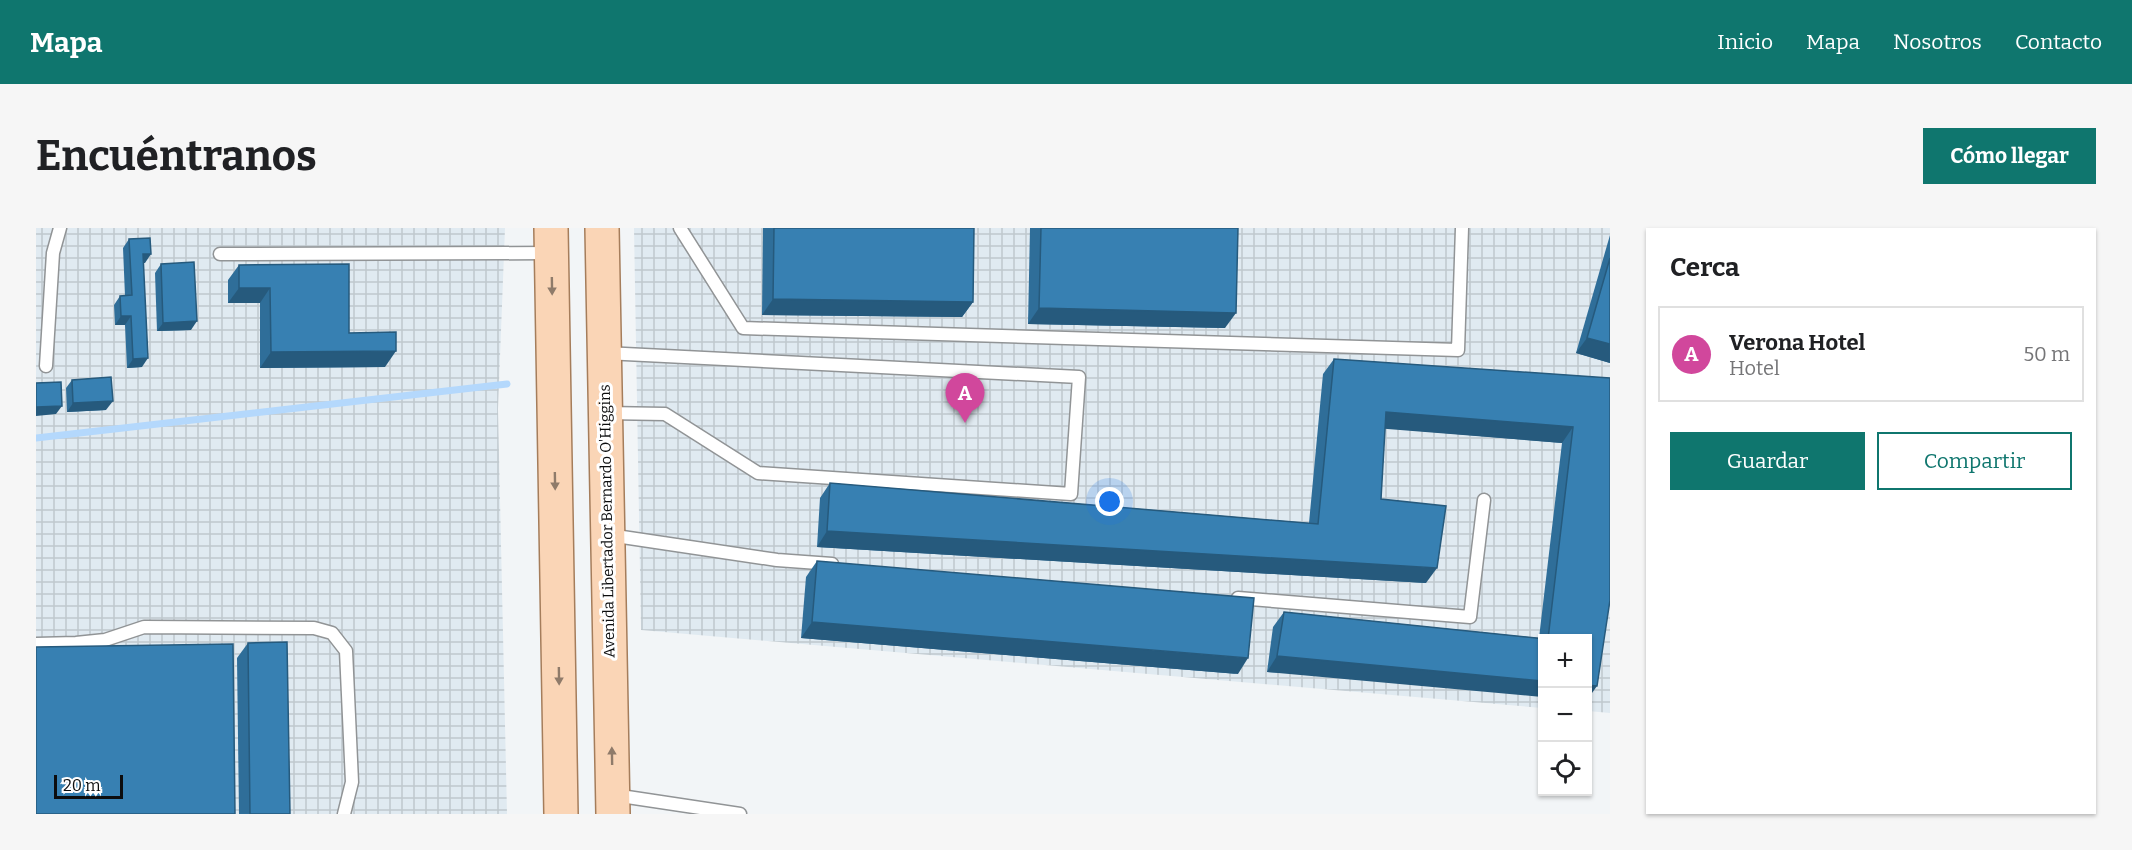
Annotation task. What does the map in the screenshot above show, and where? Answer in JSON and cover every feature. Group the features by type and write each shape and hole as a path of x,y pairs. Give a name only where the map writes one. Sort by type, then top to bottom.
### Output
{"main road":[{"name":"Avenida Libertador Bernardo O'Higgins","path":"602,228 613,805"},
{"path":"551,241 561,814"}],"lane":[{"path":"46,366 53,253 60,228"},
{"path":"680,228 743,328 1458,350 1462,228"},
{"path":"220,254 551,241"},
{"path":"604,353 1079,377 1071,494 759,473 665,414 605,413"},
{"path":"1231,597 1470,617 1484,500"},
{"path":"607,535 777,560 849,566"},
{"path":"36,644 105,640 144,627 314,628 332,633 346,651 352,782 344,814"},
{"path":"613,805 740,814"}],"shaded area":[{"path":"36,228 505,228 498,409 507,814 36,814"},
{"path":"634,228 1610,228 1610,713 1592,711 1592,634 1538,634 1538,708 641,630"}],"building":[{"path":"774,228 974,228 973,302 773,299"},
{"path":"1041,228 1238,228 1236,313 1039,308"},
{"path":"150,238 151,254 143,254 148,358 133,359 131,316 121,316 120,296 132,295 129,239"},
{"path":"1610,258 1610,344 1587,338"},
{"path":"194,262 197,321 163,323 161,264"},
{"path":"349,264 349,333 396,332 396,351 271,352 270,288 239,288 239,265"},
{"path":"1334,359 1610,378 1610,600 1597,686 1592,686 1592,634 1549,634 1573,427 1386,412 1381,499 1446,506 1437,568 827,531 830,483 1318,524"},
{"path":"111,377 113,401 73,403 72,380"},
{"path":"61,382 62,406 36,407 36,383"},
{"path":"817,561 1254,598 1248,658 812,622"},
{"path":"1284,612 1538,638 1538,681 1277,656"},
{"path":"287,642 290,814 250,814 248,643"},
{"path":"233,644 235,814 36,814 36,647"}],"waterway":[{"path":"36,438 507,384"}],"place":[{"name":"Verona Hotel","path":"965,423"}]}
